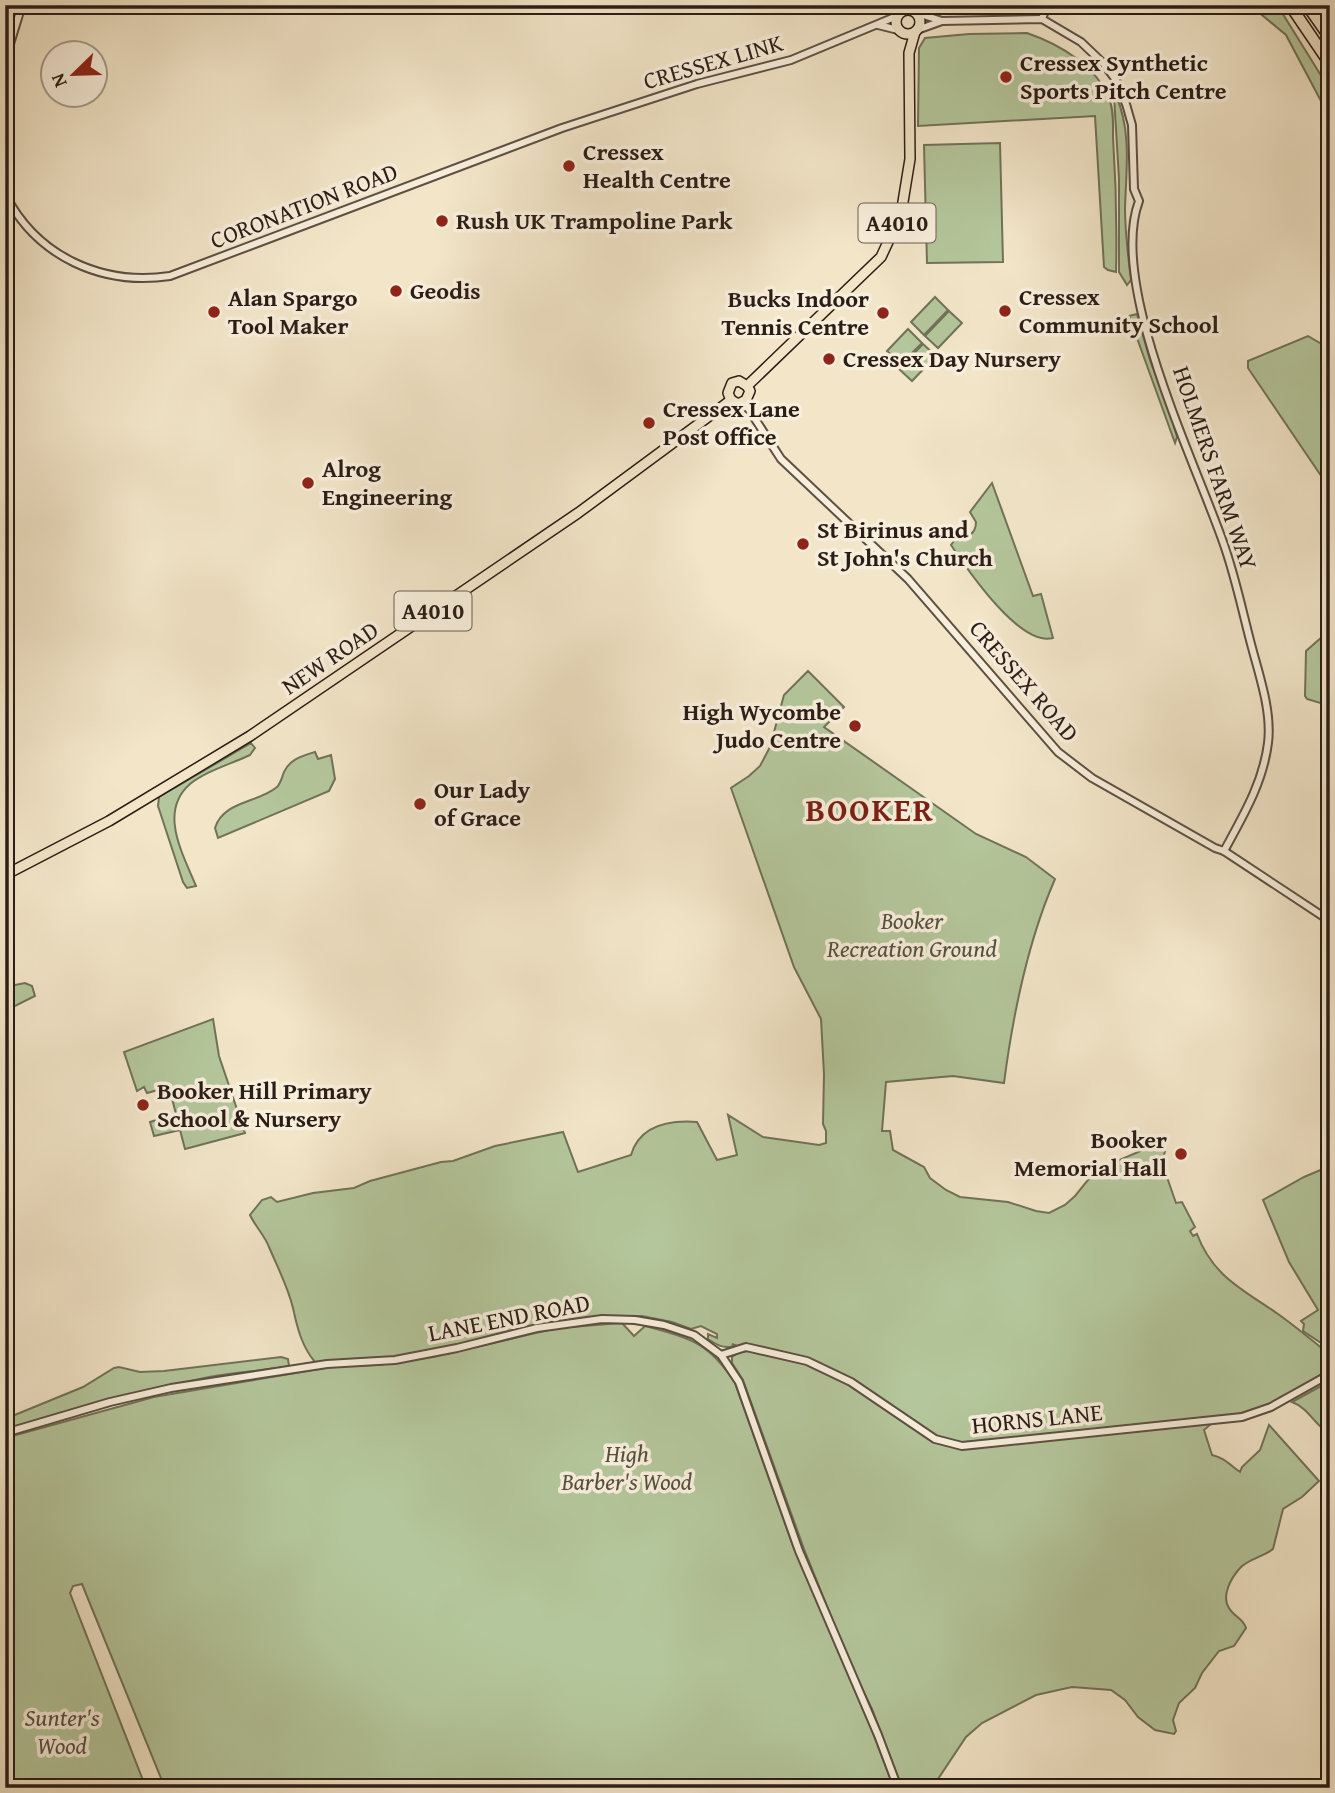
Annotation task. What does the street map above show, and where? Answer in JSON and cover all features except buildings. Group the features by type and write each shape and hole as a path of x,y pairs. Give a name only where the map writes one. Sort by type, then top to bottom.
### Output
{"highway":[{"path":"1290,5 1330,64"},
{"path":"1307,5 1330,38"},
{"path":"899,12 916,11"},
{"name":"A4010","path":"747,386 881,257 901,214 910,159 909,53 920,24 916,11"},
{"name":"A4010","path":"899,12 895,23 909,53"},
{"path":"899,30 909,35 916,31"},
{"path":"739,381 747,386 750,395 744,402 734,403 731,400 728,393 733,383 739,381"},
{"name":"NEW ROAD","path":"5,875 109,821 250,736 578,513 731,400"}],"street":[{"path":"5,60 22,5"},
{"path":"916,31 942,21 1042,19 1047,5"},
{"path":"916,11 942,21"},
{"name":"CRESSEX LINK","path":"637,104 722,77 791,60 878,25 899,12"},
{"name":"HOLMERS FARM WAY","path":"1042,19 1082,42 1116,80 1126,104 1132,125 1134,189 1139,201 1131,239 1142,317 1169,400 1224,544 1260,678 1267,710 1269,740 1262,775 1224,851"},
{"path":"878,25 899,30"},
{"name":"CORONATION ROAD","path":"5,194 20,220 35,236 69,261 90,271 113,276 134,279 170,276 537,137 637,104"},
{"name":"CRESSEX ROAD","path":"744,402 781,459 908,579 1058,752 1092,778 1214,848 1224,851 1330,921"},
{"name":"LANE END ROAD","path":"5,1433 110,1402 171,1388 327,1364 396,1360 537,1328 602,1319 635,1320 664,1325 694,1335 721,1355 743,1392 799,1551 898,1788"},
{"name":"HORNS LANE","path":"721,1355 746,1347 807,1361 851,1382 935,1439 962,1446 1242,1417 1272,1408 1330,1374"}],"green space":[{"path":"1250,5 1276,5 1281,11 1330,90 1330,118 1286,35"},
{"name":"Cressex Synthetic Sports Pitch Centre","path":"1027,33 1052,43 1076,58 1096,76 1111,103 1116,188 1116,272 1104,267 1095,116 918,126 919,48 925,38"},
{"path":"1116,95 1126,137 1125,218 1131,280 1127,285 1119,272"},
{"path":"1000,143 1003,262 927,263 924,145"},
{"path":"935,297 948,310 924,335 911,322"},
{"path":"949,311 962,323 938,348 925,336"},
{"path":"1137,314 1172,420 1177,437 1175,443 1129,316"},
{"path":"908,329 922,343 901,364 887,351"},
{"path":"1308,336 1330,349 1330,489 1248,368 1248,361"},
{"path":"923,344 936,356 912,381 899,369"},
{"path":"992,483 1033,596 1041,594 1053,638 1040,638 1025,631 1010,619 969,571 951,545 957,537 965,537 973,532 976,522 970,512"},
{"path":"1330,630 1330,706 1305,696 1306,651"},
{"name":"Booker Recreation Ground","path":"808,671 844,707 824,727 976,834 1026,857 1055,879 1036,928 1022,979 1004,1083 953,1076 886,1082 882,1131 890,1131 893,1150 924,1167 930,1178 960,1197 1008,1202 1049,1213 1075,1196 1096,1170 1152,1146 1159,1146 1165,1151 1162,1163 1176,1203 1182,1202 1195,1227 1190,1231 1193,1236 1197,1234 1221,1272 1330,1355 1330,1369 1302,1386 1246,1412 1213,1417 1211,1424 1204,1430 1212,1455 1240,1472 1260,1450 1269,1425 1319,1481 1302,1497 1283,1509 1273,1549 1243,1565 1233,1577 1228,1587 1227,1603 1246,1628 1234,1646 1219,1651 1202,1673 1195,1688 1179,1703 1173,1720 1176,1731 1174,1734 1155,1730 1111,1690 1072,1687 1036,1695 982,1723 966,1737 936,1782 929,1788 902,1788 872,1709 851,1666 804,1549 743,1380 732,1363 732,1357 739,1352 750,1351 732,1344 734,1346 717,1345 708,1339 708,1334 717,1338 717,1334 701,1326 691,1329 642,1316 582,1318 555,1322 418,1354 381,1359 315,1362 301,1336 288,1292 267,1243 250,1215 262,1200 271,1197 277,1202 313,1193 354,1188 370,1181 453,1161 495,1146 563,1132 578,1172 631,1155 635,1145 648,1131 676,1122 697,1122 717,1160 737,1155 728,1115 763,1137 819,1145 826,1143 823,1124 821,1019 794,967 731,788 760,766 770,747 784,695"},
{"path":"251,743 255,748 250,755 203,775 181,795 174,820 176,834 196,886 187,888 158,806 159,797"},
{"path":"315,752 318,759 331,755 335,779 329,791 218,838 215,828 225,812 277,787 293,761"},
{"path":"5,983 25,983 32,986 35,996 5,1011"},
{"path":"213,1019 219,1056 245,1133 185,1149 180,1130 154,1136 150,1122 176,1114 169,1087 147,1093 144,1087 137,1091 124,1052"},
{"path":"1330,1166 1330,1349 1303,1331 1304,1324 1301,1321 1318,1310 1289,1262 1263,1200"},
{"name":"High Barber's Wood","path":"622,1323 634,1336 645,1326 686,1338 716,1358 735,1383 793,1546 868,1720 894,1788 165,1788 82,1584 73,1586 70,1593 146,1788 5,1788 5,1438 154,1397 337,1366 377,1365 433,1357 557,1328"},
{"path":"281,1357 288,1359 289,1366 219,1375 157,1388 5,1431 5,1419 83,1387 114,1368 140,1372 164,1371"},
{"path":"1330,1381 1330,1434 1303,1408 1292,1402"}],"place":[{"name":"Cressex Synthetic Sports Pitch Centre","path":"1006,77"},
{"name":"Cressex Health Centre","path":"569,166"},
{"name":"Rush UK Trampoline Park","path":"442,221"},
{"name":"Geodis","path":"396,291"},
{"name":"Cressex Community School","path":"1005,311"},
{"name":"Alan Spargo Tool Maker","path":"214,312"},
{"name":"Bucks Indoor Tennis Centre","path":"883,313"},
{"name":"Cressex Day Nursery","path":"829,359"},
{"name":"Cressex Lane Post Office","path":"649,423"},
{"name":"Alrog Engineering","path":"308,483"},
{"name":"St Birinus and St John's Church","path":"803,544"},
{"name":"High Wycombe Judo Centre","path":"855,726"},
{"name":"Our Lady of Grace","path":"420,804"},
{"name":"Booker Hill Primary School & Nursery","path":"143,1105"},
{"name":"Booker Memorial Hall","path":"1181,1154"}],"district":[{"name":"BOOKER","path":"870,810"}],"park label":[{"name":"Sunter's Wood","path":"62,1732"}]}
